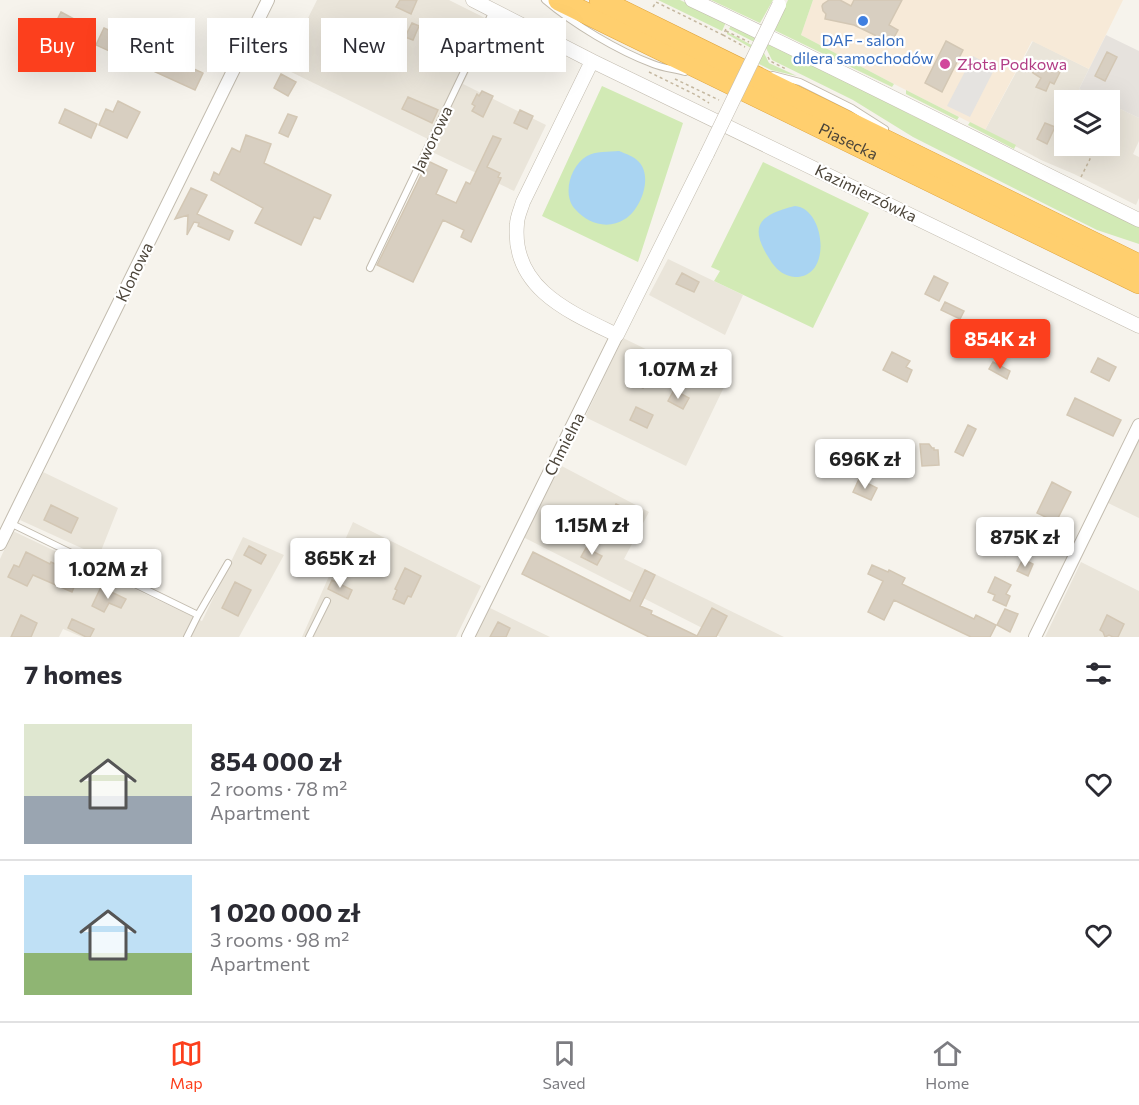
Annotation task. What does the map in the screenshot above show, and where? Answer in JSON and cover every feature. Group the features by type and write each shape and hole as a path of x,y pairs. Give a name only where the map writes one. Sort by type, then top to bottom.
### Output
{"highway":[{"name":"Piasecka","path":"559,0 1139,283"},
{"name":"Piasecka","path":"600,0 1139,265"}],"street":[{"name":"Klonowa","path":"0,544 268,0"},
{"name":"Kazimierzówka","path":"473,0 592,61 1139,326"},
{"path":"692,0 1139,220"},
{"name":"Chmielna","path":"468,637 592,389 780,2"},
{"path":"592,61 523,202 517,222 517,247 527,273 536,286 550,299 617,335"},
{"path":"1035,637 1139,425"}],"lane":[{"path":"545,0 598,37 655,65 685,72 714,75"},
{"name":"Jaworowa","path":"370,268 493,10"},
{"path":"10,524 198,615"},
{"path":"187,637 228,563"},
{"path":"309,637 327,601"}],"path":[{"path":"653,8 656,2 749,49"},
{"path":"723,35 725,31 755,45"},
{"path":"648,72 696,94 712,105"},
{"path":"696,94 698,90"},
{"path":"1078,183 1090,159 1087,158"}],"shaded area":[{"path":"317,0 449,0 485,18 419,18 419,72 469,72 463,84 546,125 514,191 430,151 432,141 291,72 309,72 308,18"},
{"path":"813,0 1123,0 1089,69 1032,41 985,130 801,35"},
{"path":"1106,35 1139,51 1139,118 1120,109 1120,90 1079,89"},
{"path":"1033,41 1089,69 1079,89 1081,90 1054,90 1054,156 1120,156 1120,109 1139,118 1139,141 1133,154 1139,157 1139,198 1136,205 1041,160 985,130"},
{"path":"973,56 995,68 970,117 947,106"},
{"path":"668,259 743,295 725,335 649,295"},
{"path":"623,338 724,387 686,466 585,417"},
{"path":"1139,436 1139,518 1106,502"},
{"path":"556,463 649,512 624,559 784,637 720,637 521,536"},
{"path":"43,472 118,508 99,556 20,520"},
{"path":"353,522 481,586 456,637 302,637"},
{"path":"13,531 202,621 243,537 284,555 239,637 82,637 63,629 59,637 0,637 0,559"},
{"path":"1081,562 1139,591 1139,637 1045,637"},
{"path":"486,606 550,637 472,637"}],"green space":[{"path":"658,0 680,0 726,22 722,31"},
{"path":"711,0 773,0 760,23"},
{"path":"788,0 813,0 801,35 894,84 892,87 774,30"},
{"path":"732,24 1139,227 1139,244 1097,230 913,137 853,100 772,60 766,48 729,29"},
{"path":"727,32 763,51 769,63 797,76 771,70 759,64 751,48"},
{"path":"602,86 683,123 638,262 542,216"},
{"path":"906,90 959,117 957,120 906,94"},
{"path":"970,122 1016,145 1014,149 968,125"},
{"path":"763,162 869,213 813,328 714,281 720,271 711,267"}],"water":[{"path":"619,151 635,158 643,168 645,184 640,201 631,214 619,222 605,225 592,222 580,214 571,203 569,189 572,173 590,154"},
{"path":"795,206 805,210 813,218 818,230 820,256 815,267 807,274 795,277 779,271 774,266 760,241 759,232 764,219 771,214"}],"building":[{"path":"400,0 417,0 411,14 396,7"},
{"name":"DAF - salon dilera samochodów","path":"829,0 840,0 851,6 854,0 902,0 889,25 898,30 891,43 854,25 825,19 826,14 822,6"},
{"path":"61,12 72,18 58,18"},
{"path":"412,23 419,26 413,40 407,38"},
{"path":"104,28 108,30 108,50 96,45"},
{"name":"Złota Podkowa","path":"946,41 963,50 942,92 925,83"},
{"path":"1107,52 1117,57 1105,81 1095,76"},
{"path":"1037,64 1051,72 1053,68 1060,72 1054,84 1050,82 1046,91 1036,87 1041,78 1033,73 1030,66"},
{"path":"195,69 203,73 195,90 155,72 195,72"},
{"path":"281,74 296,82 288,96 274,88"},
{"path":"482,91 493,96 483,117 472,111 475,106 472,104 477,94 479,96"},
{"path":"408,97 438,110 432,123 402,109"},
{"path":"118,101 140,112 127,138 99,125 106,109 113,112"},
{"path":"65,109 97,124 91,138 59,123"},
{"path":"520,110 533,116 527,129 514,123"},
{"path":"288,114 297,117 288,137 279,133"},
{"path":"1045,123 1054,127 1047,144 1037,139"},
{"path":"246,135 271,144 264,163 331,195 320,219 314,217 301,245 255,223 263,208 211,180 214,172 219,175 232,148 240,152"},
{"path":"493,136 501,139 487,167 500,173 498,177 501,178 471,242 461,237 464,230 443,220 413,282 377,265 428,161 447,170 436,194 456,203 466,182 470,184"},
{"path":"191,188 207,195 197,214 233,231 229,240 194,222 187,235 188,215 175,219"},
{"path":"682,273 699,282 694,292 676,284"},
{"path":"934,276 948,283 939,301 925,294"},
{"path":"945,302 964,311 960,319 941,310"},
{"path":"892,352 910,361 906,367 912,370 907,382 883,370"},
{"path":"1098,358 1116,367 1109,381 1091,372"},
{"path":"993,362 1010,371 1007,379 989,369"},
{"path":"637,365 651,372 643,388 629,382"},
{"path":"674,390 689,398 683,409 668,401"},
{"path":"1075,398 1121,420 1113,436 1067,415"},
{"path":"636,407 653,415 647,428 630,420"},
{"path":"968,425 976,429 963,456 955,452"},
{"path":"920,444 929,444 934,450 938,450 939,465 922,466"},
{"path":"859,479 877,488 871,500 853,492"},
{"path":"1052,482 1071,492 1056,522 1037,513"},
{"path":"616,504 631,511 622,529 608,522"},
{"path":"51,505 78,518 71,533 44,520"},
{"path":"572,513 586,520 580,532 566,526"},
{"path":"996,525 1009,531 1001,547 1004,555 984,545"},
{"path":"249,546 266,555 261,564 244,555"},
{"path":"586,548 602,556 597,565 581,557"},
{"path":"26,552 79,575 72,592 33,575 27,586 8,577 14,565 19,567"},
{"path":"533,552 630,601 645,570 655,575 640,606 652,611 651,614 697,636 712,608 727,616 716,637 649,637 522,574"},
{"path":"1023,559 1033,564 1028,576 1017,571"},
{"path":"872,565 905,578 902,584 974,619 976,615 996,625 990,637 971,637 894,600 884,620 868,612 883,581 868,574"},
{"path":"405,568 421,576 411,597 408,596 404,604 393,599"},
{"path":"995,577 1011,585 1006,594 1010,596 1006,606 993,600 995,595 988,592"},
{"path":"332,580 352,590 348,599 328,589"},
{"path":"235,582 251,590 238,616 222,608"},
{"path":"101,587 126,599 121,608 109,603 104,612 92,606"},
{"path":"1005,609 1018,614 1010,632 997,625"},
{"path":"21,615 37,623 31,637 11,637"},
{"path":"1107,615 1124,624 1118,637 1109,635 1105,637 1100,630"},
{"path":"72,619 94,629 90,637 68,628"},
{"path":"498,622 510,628 506,637 490,637"}],"place":[{"name":"DAF - salon dilera samochodów","path":"863,21"},
{"name":"Złota Podkowa","path":"945,64"}]}
